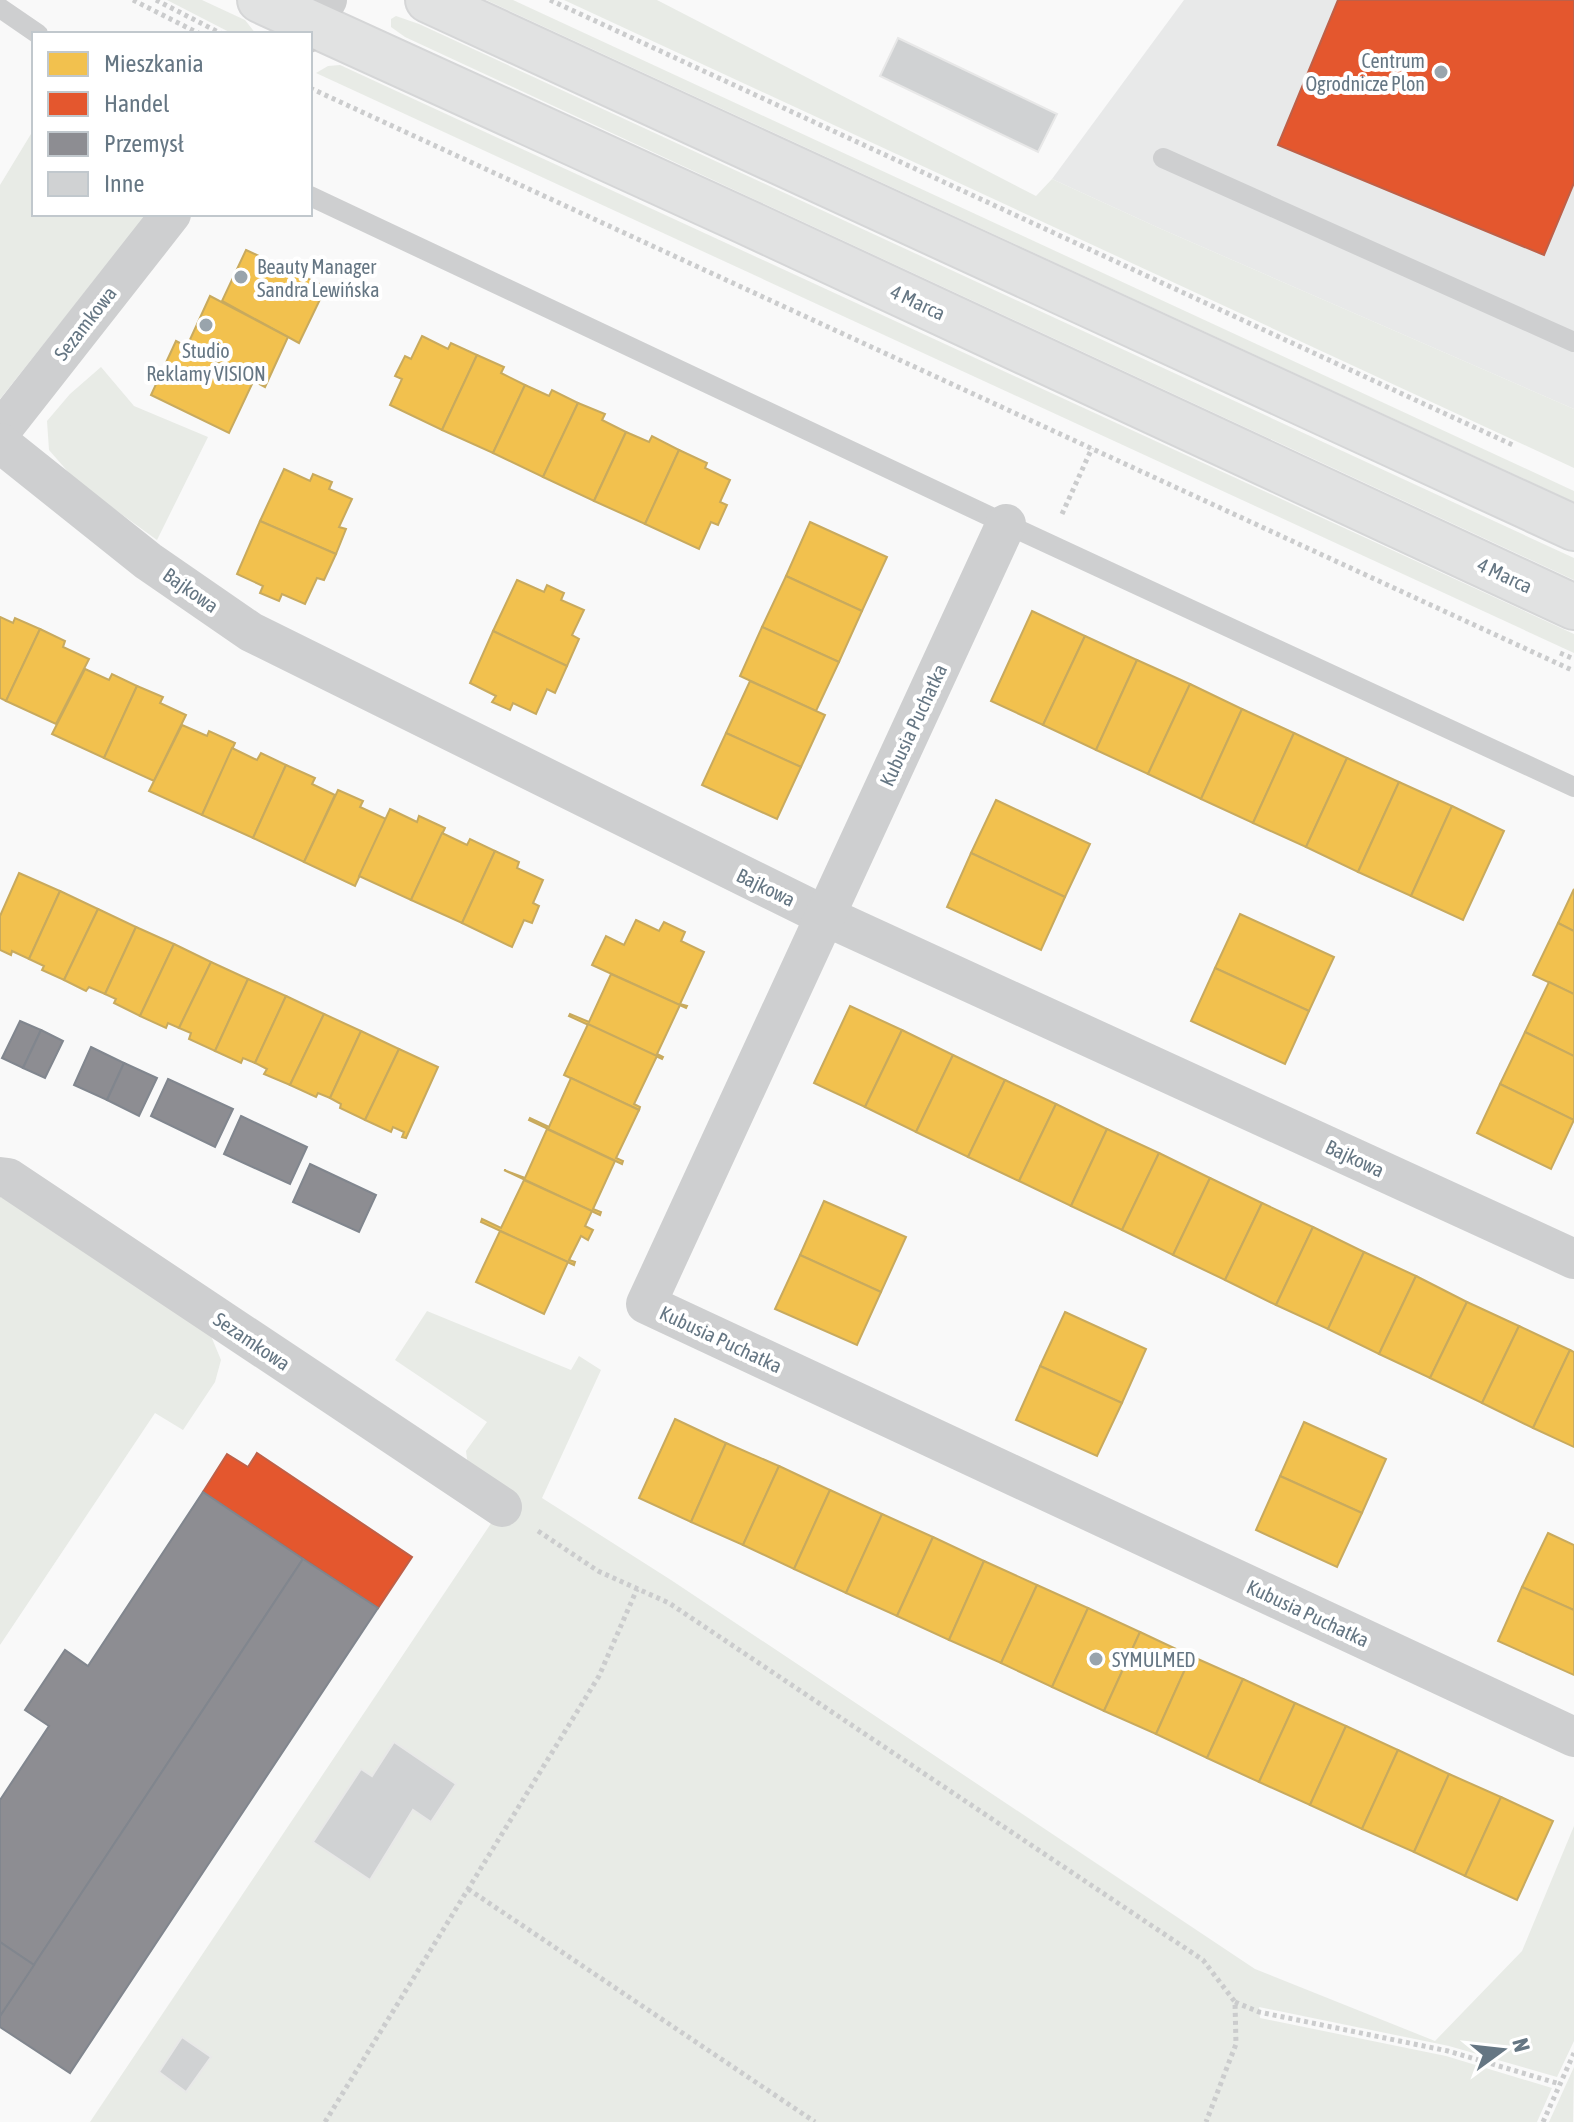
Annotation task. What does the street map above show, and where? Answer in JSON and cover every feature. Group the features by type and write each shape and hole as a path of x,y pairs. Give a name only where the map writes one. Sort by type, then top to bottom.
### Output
{"main road":[{"name":"4 Marca","path":"260,0 314,19 1574,607"},
{"path":"428,0 1574,528"}],"street":[{"name":"Sezamkowa","path":"0,432 169,216"},
{"name":"Bajkowa","path":"0,443 148,561 251,632 825,916 1574,1259"},
{"name":"Kubusia Puchatka","path":"1006,524 646,1304 1574,1737"},
{"name":"Sezamkowa","path":"0,1177 8,1178 502,1507"}],"lane":[{"path":"0,8 35,32"},
{"path":"1163,158 1574,342"},
{"path":"312,197 1574,787"}],"path":[{"path":"133,0 196,32"},
{"path":"156,0 218,32"},
{"path":"550,0 1516,446"},
{"path":"312,89 1574,671"},
{"path":"1049,544 1092,448"},
{"path":"502,1507 598,1571 669,1603 1203,1960 1235,2002 1259,2012 1448,2051 1560,2084"},
{"path":"325,2122 599,1676 637,1589"},
{"path":"468,1889 815,2122"},
{"path":"1206,2122 1236,2044 1235,2002"},
{"path":"1543,2122 1574,2053"}],"shaded area":[{"path":"167,0 202,0 245,20 254,32 229,32"},
{"path":"486,0 513,0 1574,491 1574,502"},
{"path":"564,0 657,0 1036,196 1052,179 1574,409 1574,468"},
{"path":"1184,0 1574,0 1574,409 1052,179"},
{"path":"396,16 1574,558 1574,580 405,37 391,27 391,19"},
{"path":"340,65 1574,634 1574,653 316,73 328,66"},
{"path":"32,132 32,216 145,216 0,399 0,185"},
{"path":"101,367 134,406 208,437 157,540 77,482 49,450 47,421 70,394"},
{"path":"0,1189 206,1324 221,1360 215,1382 183,1430 155,1413 0,1645"},
{"path":"427,1311 571,1370 579,1356 601,1370 542,1498 671,1580 1255,1969 1435,2041 1522,1951 1574,1826 1574,2041 1557,2077 1449,2046 1259,2007 1260,2018 1446,2056 1552,2088 1537,2122 90,2122 502,1507 468,1466 466,1451 487,1422 395,1360"},
{"path":"1574,2067 1573,2122 1549,2122"}],"building: Mieszkania":[{"path":"246,250 326,287 299,343 222,301"},
{"path":"210,296 288,337 265,387 187,346"},
{"path":"422,336 448,349 451,343 477,355 442,430 390,405 402,379 395,376 405,356 411,359"},
{"path":"176,341 253,382 229,433 151,395"},
{"path":"477,355 504,367 501,373 525,385 493,453 442,430"},
{"path":"525,385 549,396 552,390 578,403 543,477 493,453"},
{"path":"578,403 605,414 602,420 626,432 594,501 543,477"},
{"path":"626,432 649,442 652,436 679,450 645,524 594,501"},
{"path":"679,450 707,463 705,468 730,480 720,502 727,505 718,525 711,522 699,549 645,524"},
{"path":"284,469 310,481 313,474 332,482 329,489 352,499 339,527 346,529 336,554 260,521"},
{"path":"260,521 336,554 324,580 317,578 305,604 282,594 279,601 260,593 263,586 237,574"},
{"path":"810,522 887,557 862,611 786,576"},
{"path":"786,576 862,611 839,662 762,627"},
{"path":"517,580 544,592 547,585 564,593 561,600 584,610 572,635 579,639 567,666 493,631"},
{"path":"1032,611 1085,636 1043,725 991,701"},
{"path":"0,617 13,623 15,618 40,629 6,701 0,698"},
{"path":"762,627 839,662 816,711 740,676"},
{"path":"40,629 65,641 63,647 89,659 56,724 6,701"},
{"path":"493,631 567,666 555,693 547,689 536,714 513,703 510,710 492,702 496,696 470,683"},
{"path":"1085,636 1137,660 1096,750 1043,725"},
{"path":"1137,660 1190,684 1148,774 1096,750"},
{"path":"85,669 109,680 112,674 137,686 104,758 52,734"},
{"path":"750,681 825,715 801,767 726,733"},
{"path":"1190,684 1242,709 1201,799 1148,774"},
{"path":"137,686 163,697 160,703 186,715 154,781 104,758"},
{"path":"1242,709 1294,733 1253,823 1201,799"},
{"path":"182,725 207,736 209,731 235,743 202,815 149,791"},
{"path":"726,733 801,767 777,819 702,785"},
{"path":"1294,733 1347,758 1306,847 1253,823"},
{"path":"232,748 257,760 261,753 286,765 253,838 202,815"},
{"path":"1347,758 1399,782 1358,872 1306,847"},
{"path":"286,765 315,778 312,784 335,795 304,862 253,838"},
{"path":"1399,782 1452,806 1411,896 1358,872"},
{"path":"338,790 363,801 360,807 386,819 355,886 304,862"},
{"path":"996,800 1090,844 1065,897 971,853"},
{"path":"1452,806 1504,831 1463,920 1411,896"},
{"path":"390,809 417,822 419,816 445,828 411,900 359,876"},
{"path":"442,833 467,845 470,839 495,851 462,923 411,900"},
{"path":"495,851 519,862 517,868 543,880 533,903 539,906 532,923 524,920 512,947 462,923"},
{"path":"971,853 1065,897 1041,950 947,907"},
{"path":"19,873 60,891 29,959 12,951 11,955 0,950 0,916"},
{"path":"1574,889 1574,931 1558,923"},
{"path":"60,891 98,909 64,980 42,970 44,966 29,959"},
{"path":"98,909 136,927 105,994 89,987 86,991 64,980"},
{"path":"1240,914 1334,957 1309,1011 1215,968"},
{"path":"636,920 659,931 664,922 685,932 681,941 704,952 680,1004 686,1008 592,965 606,936 624,945"},
{"path":"1558,923 1574,931 1574,994 1533,975"},
{"path":"136,927 174,944 140,1016 114,1003 116,999 105,994"},
{"path":"174,944 211,962 179,1028 168,1023 166,1028 140,1016"},
{"path":"211,962 248,979 215,1051 189,1039 191,1033 179,1028"},
{"path":"1215,968 1309,1011 1285,1064 1191,1021"},
{"path":"611,974 680,1005 657,1054 662,1059 569,1016 589,1022"},
{"path":"248,979 286,996 255,1063 243,1058 241,1063 215,1051"},
{"path":"1549,982 1574,994 1574,1056 1525,1032"},
{"path":"286,996 324,1014 290,1085 264,1074 267,1069 255,1063"},
{"path":"850,1006 902,1030 865,1107 814,1083"},
{"path":"324,1014 361,1031 330,1098 318,1093 316,1097 290,1085"},
{"path":"588,1024 657,1056 634,1104 640,1107 639,1110 564,1075"},
{"path":"902,1030 953,1055 916,1132 865,1107"},
{"path":"361,1031 399,1049 365,1120 340,1108 341,1104 330,1098"},
{"path":"1525,1032 1574,1056 1574,1120 1500,1084"},
{"path":"399,1049 438,1067 406,1138 402,1137 404,1132 393,1127 391,1132 365,1120"},
{"path":"953,1055 1005,1080 968,1157 916,1132"},
{"path":"571,1078 639,1110 616,1158 623,1161 622,1164 529,1120 549,1127"},
{"path":"1005,1080 1056,1104 1019,1181 968,1157"},
{"path":"1500,1084 1574,1120 1551,1169 1477,1133"},
{"path":"1056,1104 1107,1129 1071,1206 1019,1181"},
{"path":"547,1129 615,1161 593,1209 601,1212 600,1215 504,1170 525,1178"},
{"path":"1107,1129 1159,1153 1122,1230 1071,1206"},
{"path":"1159,1153 1210,1178 1173,1255 1122,1230"},
{"path":"1210,1178 1262,1203 1225,1280 1173,1255"},
{"path":"524,1180 592,1211 585,1226 593,1230 588,1240 581,1236 569,1260 575,1262 574,1265 481,1222 482,1219 501,1228"},
{"path":"824,1201 906,1237 881,1292 800,1255"},
{"path":"1262,1203 1313,1227 1276,1305 1225,1280"},
{"path":"1313,1227 1364,1252 1328,1329 1276,1305"},
{"path":"500,1231 568,1262 544,1314 476,1282"},
{"path":"1364,1252 1416,1276 1379,1354 1328,1329"},
{"path":"800,1255 881,1292 857,1345 775,1309"},
{"path":"1416,1276 1467,1302 1430,1378 1379,1354"},
{"path":"1467,1302 1519,1326 1482,1403 1430,1378"},
{"path":"1065,1312 1146,1349 1122,1403 1040,1366"},
{"path":"1519,1326 1570,1350 1533,1428 1482,1403"},
{"path":"1570,1350 1574,1352 1574,1447 1533,1428"},
{"path":"1040,1366 1122,1403 1097,1456 1016,1420"},
{"path":"675,1419 726,1443 691,1522 639,1498"},
{"path":"1304,1422 1386,1459 1362,1513 1280,1476"},
{"path":"726,1443 779,1466 743,1545 691,1522"},
{"path":"779,1466 830,1490 794,1569 743,1545"},
{"path":"1280,1476 1362,1513 1337,1567 1256,1530"},
{"path":"830,1490 882,1514 846,1593 794,1569"},
{"path":"882,1514 933,1537 897,1616 846,1593"},
{"path":"1548,1533 1574,1545 1574,1610 1522,1587"},
{"path":"933,1537 984,1561 949,1640 897,1616"},
{"path":"984,1561 1037,1585 1001,1663 949,1640"},
{"path":"1037,1585 1088,1608 1052,1687 1001,1663"},
{"path":"1522,1587 1574,1610 1574,1675 1498,1641"},
{"name":"SYMULMED","path":"1088,1608 1140,1632 1104,1711 1052,1687"},
{"path":"1140,1632 1191,1656 1156,1734 1104,1711"},
{"path":"1191,1656 1243,1679 1207,1758 1156,1734"},
{"path":"1243,1679 1295,1703 1259,1782 1207,1758"},
{"path":"1295,1703 1346,1726 1310,1805 1259,1782"},
{"path":"1346,1726 1398,1750 1362,1829 1310,1805"},
{"path":"1398,1750 1449,1774 1414,1852 1362,1829"},
{"path":"1449,1774 1501,1797 1465,1876 1414,1852"},
{"path":"1501,1797 1553,1821 1517,1900 1465,1876"}],"building: Handel":[{"name":"Centrum Ogrodnicze Plon","path":"1338,0 1574,0 1574,183 1544,255 1278,145"},
{"path":"257,1453 412,1557 378,1608 203,1492 227,1454 248,1467"}],"building: Przemysł":[{"path":"20,1021 41,1030 23,1068 2,1058"},
{"path":"41,1030 63,1041 45,1078 23,1068"},
{"path":"91,1047 124,1063 107,1100 74,1085"},
{"path":"124,1063 157,1078 139,1116 107,1100"},
{"path":"168,1079 233,1109 215,1147 151,1116"},
{"path":"241,1116 307,1147 290,1184 224,1154"},
{"path":"310,1164 376,1195 359,1232 293,1202"},
{"path":"203,1492 303,1559 34,1965 0,1942 0,1800 49,1726 25,1710 65,1650 88,1666"},
{"path":"303,1559 378,1608 70,2073 0,2027 0,2016"},
{"path":"0,1942 34,1965 0,2016"}],"building: Inne":[{"path":"898,38 1057,114 1038,152 880,76"},
{"path":"394,1742 456,1784 431,1822 413,1810 370,1880 313,1842 361,1769 372,1776"},
{"path":"182,2037 211,2057 186,2092 159,2072"}],"place":[{"name":"Centrum Ogrodnicze Plon","path":"1441,72"},
{"name":"Beauty Manager Sandra Lewińska","path":"241,277"},
{"name":"Studio Reklamy VISION","path":"206,325"},
{"name":"SYMULMED","path":"1096,1659"}]}
